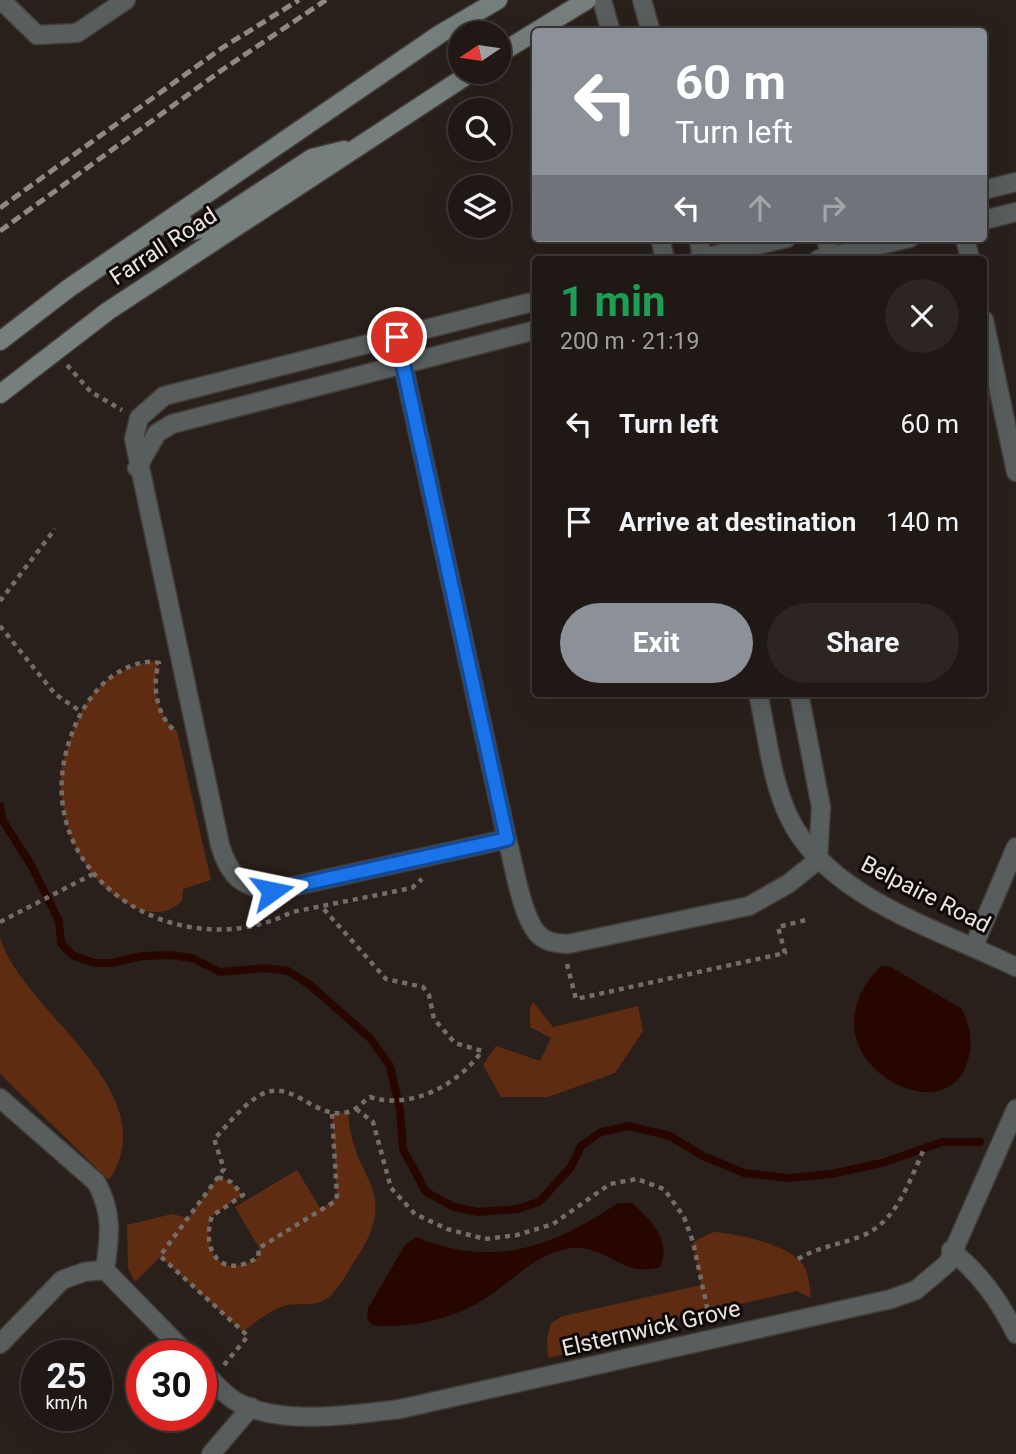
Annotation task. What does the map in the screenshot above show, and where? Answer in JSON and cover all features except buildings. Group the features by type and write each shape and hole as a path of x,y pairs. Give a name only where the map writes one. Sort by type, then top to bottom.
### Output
{"main road":[{"name":"Farrall Road","path":"0,341 69,288 440,34 498,0"},
{"path":"541,28 587,0"},
{"path":"511,47 532,34"},
{"name":"Farrall Road","path":"0,394 108,311 454,84"},
{"name":"Farrall Road","path":"178,214 187,229 193,231 205,228 312,159 358,147"}],"street":[{"path":"1,0 37,35 77,33 126,0"},
{"path":"602,0 610,28"},
{"path":"642,0 650,28"},
{"path":"987,189 1016,182"},
{"path":"987,219 1016,212"},
{"path":"713,256 771,242"},
{"path":"834,256 893,242"},
{"path":"507,839 272,891 253,889 240,883 226,865 220,845 134,439 139,418 164,396 532,302"},
{"path":"138,468 157,433 172,424 532,331"},
{"path":"987,334 1016,472"},
{"path":"397,337 507,839 528,918 538,934 550,942 568,944 750,906 788,884 818,860 821,807 800,697"},
{"name":"Belpaire Road","path":"759,697 789,817 818,860 863,894 1016,967"},
{"path":"974,946 1016,847"},
{"path":"0,1098 96,1182 106,1200 110,1216 106,1270 174,1340"},
{"name":"Elsternwick Grove","path":"217,1384 237,1402 251,1407 299,1416 350,1416 400,1409 891,1300 916,1290 948,1263 951,1250 1016,1109"},
{"path":"951,1250 974,1269 997,1297 1016,1334"},
{"path":"0,1344 62,1280 84,1272 106,1270"},
{"path":"211,1454 251,1407"}],"path":[{"path":"67,364 91,392 126,412"},
{"path":"0,601 55,529"},
{"path":"0,626 55,694 80,711"},
{"path":"159,663 152,661 116,672 80,711 60,767 61,799 77,851 93,874 125,903 168,923 195,929 245,928 321,906 386,979 423,987 429,995 435,1019 455,1043 482,1051 469,1070 431,1093 416,1098 384,1101 370,1097 356,1109 332,1114 282,1089 256,1097 214,1139 224,1168 160,1256 248,1336 217,1364"},
{"path":"0,922 93,874"},
{"path":"356,1109 373,1122 391,1188 415,1214 447,1229 485,1239 517,1235 553,1224 610,1184 637,1179 664,1189 684,1217 693,1242 714,1339"},
{"path":"218,1177 231,1182 243,1195 212,1216 208,1242 213,1254 224,1264 236,1266 250,1262 258,1257 259,1248 334,1202 337,1196 332,1114"},
{"path":"799,1259 813,1250 876,1230 899,1203 924,1149"}],"shaded area":[{"path":"152,661 159,663 156,690 160,709 177,731 211,880 183,889 182,901 168,910 153,912 137,909 122,901 96,878 85,864 67,826 61,790 63,765 70,740 85,705 102,684 124,670"},
{"path":"0,938 14,967 86,1054 107,1084 120,1115 122,1147 109,1180 0,1074"},
{"path":"881,966 889,966 962,1009 968,1023 970,1051 966,1066 951,1085 929,1092 905,1088 881,1074 863,1054 854,1028 859,998"},
{"path":"533,1002 553,1027 638,1006 643,1031 615,1073 548,1097 501,1097 483,1065 496,1046 540,1061 551,1038 530,1027 530,1008"},
{"path":"348,1112 351,1136 375,1201 375,1217 368,1237 330,1297 317,1303 283,1306 243,1332 160,1257 135,1282 128,1268 127,1225 172,1214 188,1218 218,1177 231,1182 243,1195 212,1216 209,1241 217,1259 225,1264 245,1264 258,1257 259,1248 235,1207 297,1170 321,1210 337,1196 332,1114"},
{"path":"618,1203 632,1203 658,1232 663,1248 660,1267 647,1270 635,1268 591,1250 565,1249 544,1257 476,1304 448,1316 417,1324 387,1326 372,1325 367,1319 368,1308 405,1245 416,1237 444,1247 471,1251 497,1252 522,1248 546,1242 570,1231"},
{"path":"713,1232 748,1238 788,1252 804,1266 811,1298 797,1291 581,1340 571,1353 548,1358 547,1339 551,1323 563,1316 701,1285 693,1242"}],"waterway":[{"path":"0,806 3,821 31,865 59,921 61,943 72,955 94,963 170,955 192,958 220,972 264,968 288,971 310,985 370,1038 390,1066 400,1110 403,1149 426,1192 454,1207 478,1212 517,1209 539,1202 571,1167 581,1146 601,1132 629,1126 670,1136 703,1156 744,1173 788,1178 831,1174 882,1163 942,1142 980,1142"}],"railway":[{"path":"0,208 222,48 299,0"},
{"path":"0,231 222,70 326,0"}],"route":[{"path":"272,891 507,839 397,337"}]}
